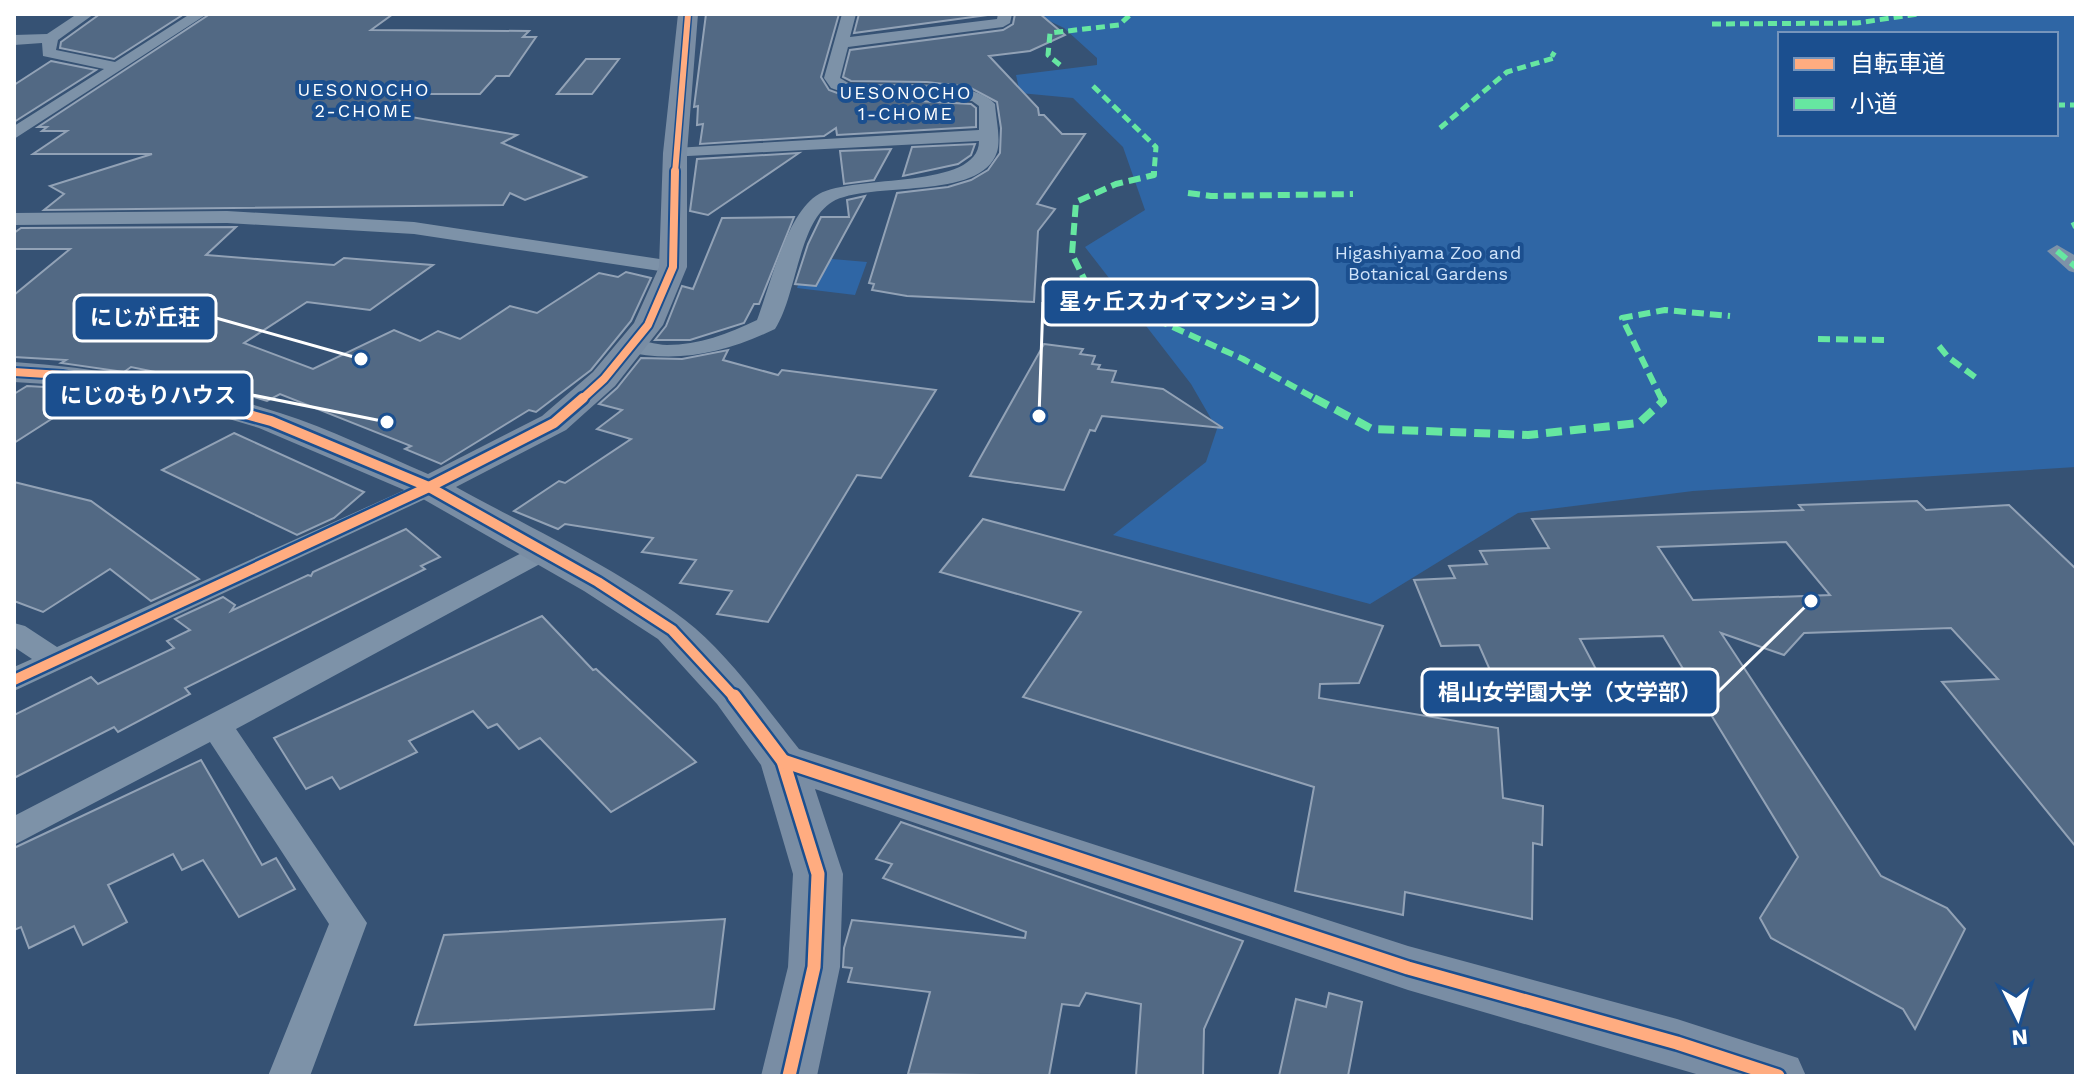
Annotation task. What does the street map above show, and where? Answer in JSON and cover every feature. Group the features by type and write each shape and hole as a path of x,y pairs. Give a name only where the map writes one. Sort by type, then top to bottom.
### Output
{"street":[{"path":"14,40 51,38 87,14"},
{"path":"14,134 200,14"},
{"path":"14,680 429,487 554,423 604,379 648,325 673,267 675,153 688,14"},
{"path":"631,346 652,352 706,348 733,341 767,324 807,215 826,198 855,188 928,182 958,175 979,165 988,152 987,104 978,97 961,93 859,90 837,85 832,78 849,14"},
{"path":"841,43 1003,23 1005,14"},
{"path":"51,38 48,53 118,67"},
{"path":"675,153 989,135"},
{"path":"14,219 227,217 414,228 673,267"},
{"path":"2057,251 2076,267"},
{"path":"14,372 62,375 209,402 271,421 429,487 598,582 672,630 732,694 783,761 818,874 814,967 789,1076"},
{"path":"14,832 541,552"},
{"path":"14,633 56,661"},
{"path":"216,725 348,923 289,1076"},
{"path":"783,761 1408,968 1677,1043 1778,1076"}],"green space":[{"name":"Higashiyama Zoo and Botanical Gardens","path":"1035,14 2076,14 2076,467 1693,491 1518,513 1370,604 1113,535 1206,462 1217,429 1191,384 1085,247 1145,210 1123,147 1073,98 1020,93 1016,75 1097,65 1097,58 1064,28"},
{"path":"809,257 867,262 855,295 797,288"}],"building":[{"path":"100,14 184,14 114,59 60,48 61,42"},
{"path":"210,14 393,14 371,30 529,31 523,37 536,37 509,76 496,76 480,94 400,94 399,115 517,135 502,143 586,177 525,200 510,193 503,205 44,210 64,194 50,186 152,154 33,154 67,131 42,131 47,127 38,127"},
{"path":"706,14 839,14 821,77 829,90 848,97 971,104 976,108 976,127 837,135 836,128 824,136 700,144 703,124 697,125 698,106 694,107"},
{"path":"859,14 995,14 854,33"},
{"path":"1015,14 1040,14 1065,35 1030,51 989,56 1038,108 1039,115 1044,115 1062,134 1085,134 1037,204 1055,209 1038,231 1034,302 907,296 872,290 874,284 869,283 897,193 948,187 971,180 988,170 1000,153 1001,128 997,102 969,87 927,82 851,81 843,77 850,50 1003,30 1013,24"},
{"path":"586,59 619,59 592,94 557,94"},
{"path":"51,61 96,70 14,122 14,85"},
{"path":"975,144 971,155 958,164 903,176 912,147"},
{"path":"891,149 874,180 844,184 840,151"},
{"path":"799,153 708,215 690,211 697,159"},
{"path":"865,196 816,286 795,284 821,217 849,217 847,200"},
{"path":"794,217 759,304 754,304 744,323 690,340 655,340 666,326 682,286 693,289 722,218"},
{"path":"236,227 206,255 334,265 344,258 433,265 370,310 307,302 244,343 313,369 394,330 420,341 438,331 460,339 510,306 537,313 599,273 618,277 626,272 651,278 631,321 591,370 536,412 529,410 441,464 405,449 411,446 280,394 267,401 174,372 170,375 131,367 124,372 61,363 66,360 14,357 14,295 70,249 14,249 14,233 21,228"},
{"path":"1044,344 1083,349 1080,354 1095,356 1092,364 1100,365 1098,369 1116,371 1112,382 1163,389 1223,428 1102,416 1095,431 1090,430 1064,490 970,476"},
{"path":"728,350 723,360 778,375 782,370 936,390 881,478 857,475 768,622 717,614 732,591 680,583 696,560 642,552 653,538 565,524 558,529 514,511 559,481 565,483 631,439 597,429 622,410 599,404 617,388 641,358 682,359"},
{"path":"27,386 92,393 14,443 14,394"},
{"path":"234,433 364,492 334,518 297,535 162,470"},
{"path":"14,482 91,501 199,579 151,601 110,569 43,612 14,601"},
{"path":"1917,501 1926,510 2009,505 2076,569 2076,847 1942,682 1998,679 1951,628 1804,633 1784,655 1721,633 1881,876 1947,908 1965,929 1915,1029 1903,1009 1771,938 1760,918 1798,857 1663,636 1580,639 1598,673 1493,677 1479,645 1441,646 1414,580 1455,578 1449,566 1487,564 1480,551 1549,548 1532,519 1803,510 1799,505","holes":["1786,542 1830,595 1693,600 1658,547"]},
{"path":"983,519 1383,626 1359,683 1320,684 1319,698 1498,728 1503,798 1543,806 1542,845 1533,843 1532,919 1405,892 1403,915 1295,891 1314,787 1023,697 1081,612 940,572"},
{"path":"406,529 440,557 421,566 425,569 185,688 190,694 118,732 114,727 14,778 14,715 91,677 98,684 174,648 167,641 190,630 175,619 223,597 235,605 231,611"},
{"path":"542,616 593,670 596,669 696,762 611,812 540,738 519,749 497,724 488,728 473,711 409,741 417,752 340,789 332,777 306,789 274,738"},
{"path":"201,760 262,865 276,858 295,889 239,917 203,860 182,870 173,854 108,885 127,922 83,945 74,926 29,948 21,927 14,930 14,848"},
{"path":"901,822 1243,941 1204,1029 1203,1076 1136,1076 1141,1004 1086,993 1079,1006 1062,1004 1049,1076 908,1074 930,992 848,982 852,968 843,967 844,948 852,920 1025,938 1026,932 883,878 892,864 876,859"},
{"path":"725,919 714,1009 415,1025 444,935"},
{"path":"1329,993 1362,1002 1348,1076 1279,1076 1296,999 1326,1007"}],"marked path":[{"path":"1060,65 1048,55 1050,33 1119,25 1131,14"},
{"path":"1712,24 1857,23 1918,14"},
{"path":"1440,128 1507,72 1554,58 1556,56 1551,53"},
{"path":"1093,86 1156,147 1154,175 1116,184 1076,202 1072,254 1089,289 1243,359 1372,429 1528,435 1639,423 1663,401 1622,318 1665,310 1730,316"},
{"path":"2058,105 2076,105"},
{"path":"1188,193 1211,196 1353,194"},
{"path":"2072,226 2076,224"},
{"path":"2057,251 2076,267"},
{"path":"1818,339 1884,340"},
{"path":"1939,346 1948,357 1979,380"}],"cycle path":[{"path":"14,680 429,487 554,423 604,379 648,325 673,267 675,153 688,14"},
{"path":"14,372 62,375 124,385 209,402 271,421 429,487 598,582 672,630 732,694 783,761 818,874 814,967 789,1076"},
{"path":"783,761 1408,968 1677,1043 1778,1076"}],"place":[{"name":"にじが丘荘","path":"361,359"},
{"name":"星ヶ丘スカイマンション","path":"1039,416"},
{"name":"にじのもりハウス","path":"387,422"},
{"name":"椙山女学園大学（文学部）","path":"1811,601"}],"district":[{"name":"UESONOCHO 2-CHOME","path":"364,100"},
{"name":"UESONOCHO 1-CHOME","path":"906,103"}]}
